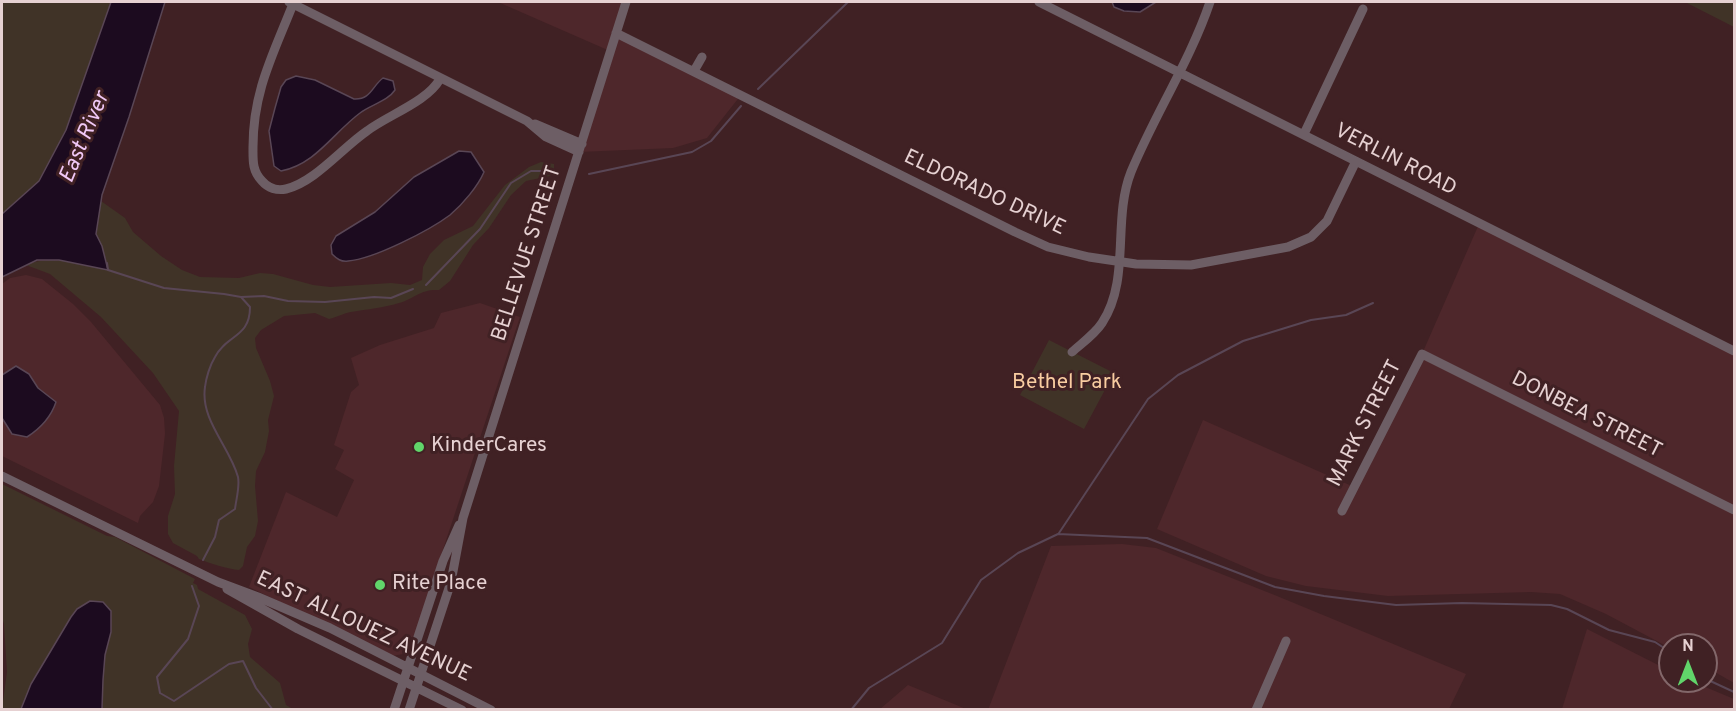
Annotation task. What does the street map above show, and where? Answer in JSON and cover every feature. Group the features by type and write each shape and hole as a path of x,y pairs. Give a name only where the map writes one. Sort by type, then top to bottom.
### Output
{"street":[{"name":"BELLEVUE STREET","path":"409,710 453,575 463,518 626,2"},
{"name":"VERLIN ROAD","path":"1039,2 1054,5 1180,72 1734,351"},
{"path":"1072,352 1100,326 1114,299 1125,196 1131,173 1180,72 1210,2"},
{"path":"440,79 435,87 426,94 368,129 316,173 297,185 285,190 273,189 256,175 253,165 253,123 261,82 291,3 527,121 546,137 580,148"},
{"path":"1304,134 1363,9"},
{"name":"ELDORADO DRIVE","path":"616,33 1048,247 1089,257 1191,265 1288,247 1311,237 1327,221 1356,161"},
{"path":"694,71 702,57"},
{"name":"DONBEA STREET","path":"1422,354 1734,510"},
{"name":"MARK STREET","path":"1342,511 1422,354"},
{"name":"EAST ALLOUEZ AVENUE","path":"2,476 218,582 250,593 330,628 491,710"},
{"name":"BELLEVUE STREET","path":"394,710 443,561 453,535 463,518"},
{"name":"EAST ALLOUEZ AVENUE","path":"218,582 236,595 298,630 462,710"},
{"path":"1258,706 1286,641"}],"shaded area":[{"path":"498,2 626,2 617,33 741,95 707,138 673,148 579,152 610,51"},
{"path":"1479,224 1734,351 1734,683 1718,674 1718,633 1658,633 1658,642 1606,614 1560,594 1531,592 1388,596 1306,586 1266,576 1157,529 1203,420 1354,487 1422,354"},
{"path":"26,275 42,279 73,304 91,322 160,405 165,434 159,486 153,502 140,516 138,523 2,456 2,284 10,278"},
{"path":"480,303 520,317 411,646 403,654 392,656 249,587 286,492 337,517 354,480 335,469 344,450 334,445 351,392 359,385 351,358 380,345 434,328 441,313"},
{"path":"1122,544 1156,548 1466,674 1449,709 988,710 1051,546"},
{"path":"1587,629 1658,665 1658,693 1718,692 1734,699 1734,709 1562,709"},
{"path":"908,685 966,709 880,709"}],"green space":[{"path":"2,2 111,2 66,130 39,181 2,214"},
{"path":"1685,2 1734,2 1734,27"},
{"path":"541,162 554,164 554,173 526,181 511,195 489,228 473,245 450,281 439,290 422,292 393,305 348,313 329,319 315,313 284,316 261,330 255,338 256,348 274,396 268,420 269,431 265,452 256,471 258,521 255,536 247,547 243,566 239,570 208,562 173,543 168,534 168,516 175,494 174,466 179,411 153,373 101,317 50,274 26,265 56,260 108,269 96,234 101,201 125,218 133,232 161,256 182,270 200,277 239,278 260,273 330,287 391,283 410,285 422,280 423,267 430,254 444,240 473,226 505,185 529,167"},
{"name":"Bethel Park","path":"1049,340 1114,373 1084,429 1020,395"},
{"path":"2,484 107,536 115,537 195,579 193,583 198,589 245,615 252,629 248,644 250,657 280,683 286,705 293,709 2,709 7,672 2,618"}],"water":[{"name":"East River","path":"111,2 165,2 102,195 96,234 102,246 108,270 59,260 37,260 2,277 2,214 39,181 66,130"},
{"path":"1112,2 1156,2 1140,12 1124,11 1114,7"},
{"path":"296,76 315,80 354,99 368,95 383,78 393,81 395,90 350,121 314,155 304,162 281,171 274,166 269,131 281,87 286,80"},
{"path":"459,151 471,152 484,172 470,195 450,215 416,236 372,255 346,261 339,260 332,254 331,245 336,236 375,212 414,177"},
{"path":"16,366 29,374 38,388 56,402 45,422 27,437 12,434 2,418 2,375"},
{"path":"90,601 103,602 111,611 111,632 105,655 102,709 21,709 31,684 71,617 77,609"}],"waterway":[{"path":"758,89 848,2"},
{"path":"589,174 692,152 711,141 741,106"},
{"path":"426,285 480,229 511,183 531,171 556,171"},
{"path":"107,263 108,270 164,288 241,297 250,307 246,325 220,350 208,372 205,399 207,411 234,466 239,485 235,509 219,520 215,537 203,560"},
{"path":"241,297 264,296 288,301 325,302 374,297 391,298 413,289"},
{"path":"1059,533 1148,399 1178,375 1243,341 1311,320 1346,315 1373,303"},
{"path":"851,710 869,688 942,643 981,580 1018,553 1058,534 1147,538 1275,587 1324,596 1396,605 1462,603 1551,605 1567,609 1609,630 1658,644"},
{"path":"192,586 199,606 188,639 157,677 160,693 174,701 229,664 243,661 256,688 273,710"},
{"path":"1718,685 1734,692"}],"place":[{"name":"KinderCares","path":"419,447"},
{"name":"Rite Place","path":"380,585"}]}
